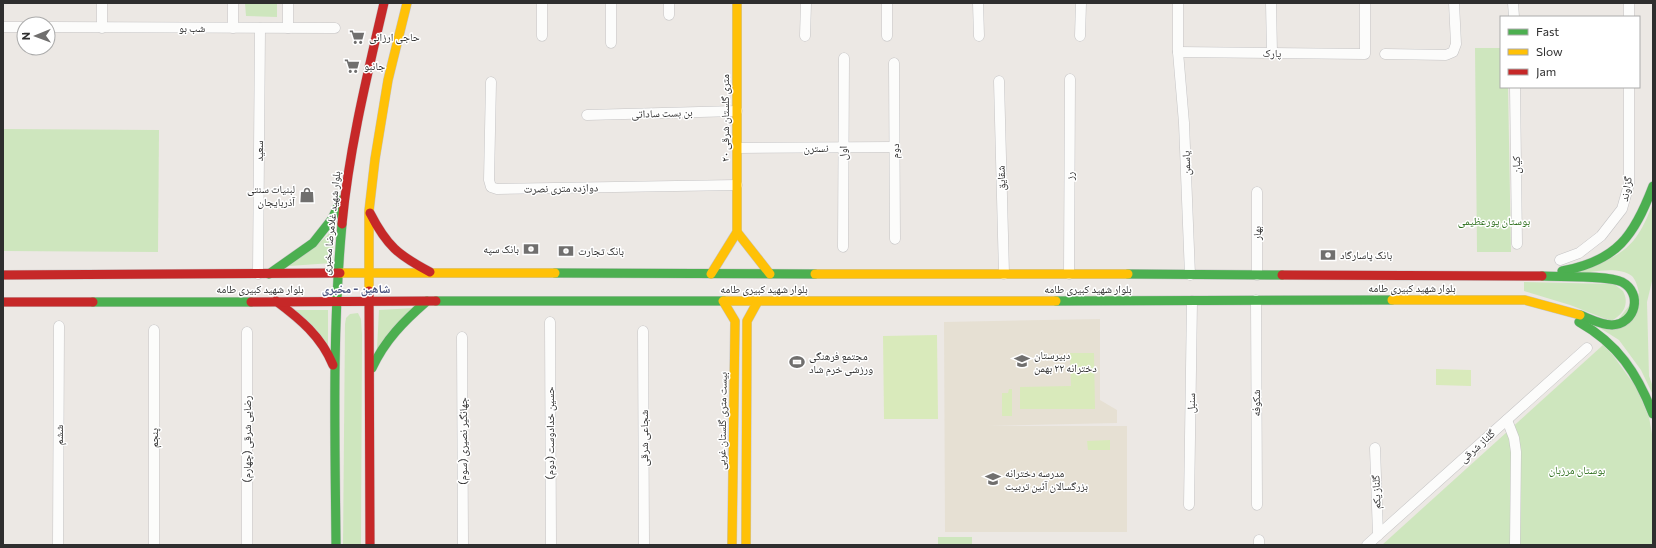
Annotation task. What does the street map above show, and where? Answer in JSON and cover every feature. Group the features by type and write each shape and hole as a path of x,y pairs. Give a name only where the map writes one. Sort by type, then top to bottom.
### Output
{"main road":[{"name":"بلوار شهید غلامرضا مخبری","path":"336,545 335,371 338,273 345,190 357,121 384,3"},
{"path":"370,545 369,211 373,170 386,92 407,3"},
{"name":"۲۰ متری گلستان شرقی","path":"737,3 737,232"},
{"path":"1521,275 1574,270 1591,264 1616,249 1628,239 1639,222 1653,186"},
{"path":"269,274 313,243 332,219 345,190"},
{"path":"369,211 381,236 396,253 432,273"},
{"path":"711,274 737,232 770,274"},
{"name":"بلوار شهید کبیری طامه","path":"3,275 338,273 1521,275"},
{"path":"1521,275 1613,279 1624,282 1632,290 1635,304 1633,313 1629,318 1624,323 1614,325 1606,324 1525,300"},
{"path":"1525,300 1569,317 1590,328 1607,340 1628,364 1642,387 1653,414"},
{"name":"بلوار شهید کبیری طامه","path":"3,302 1525,300"},
{"path":"276,301 303,321 314,332 329,355 335,371"},
{"path":"370,372 379,351 390,335 427,301"},
{"name":"بیست متری گلستان غربی","path":"723,301 735,321 732,545"},
{"path":"746,545 747,321 758,301"}],"street":[{"path":"102,3 102,28"},
{"path":"233,3 234,28"},
{"path":"288,3 288,28"},
{"path":"542,3 542,36"},
{"path":"611,3 611,43"},
{"path":"669,3 669,15"},
{"path":"805,36 806,3"},
{"path":"887,3 887,36"},
{"path":"978,3 978,36"},
{"path":"1080,36 1081,3"},
{"name":"یاسمن","path":"1178,3 1178,52 1184,123 1190,275"},
{"path":"1271,3 1272,53"},
{"name":"پارک","path":"1178,52 1365,54 1365,3"},
{"path":"1384,54 1446,55 1453,52 1456,44 1454,3"},
{"path":"1513,3 1514,16"},
{"path":"1629,3 1629,16"},
{"path":"3,27 16,28"},
{"name":"شب بو","path":"56,28 336,28"},
{"name":"سعید","path":"258,274 260,28"},
{"name":"اول","path":"843,247 844,58"},
{"name":"دوم","path":"894,63 896,239"},
{"name":"رز","path":"1069,274 1070,78"},
{"name":"شقایق","path":"998,81 1004,274"},
{"name":"دوازده متری نصرت","path":"491,82 489,180 491,187 497,189 737,185"},
{"name":"کیان","path":"1515,88 1517,244"},
{"name":"گزاوند","path":"1560,260 1579,253 1600,236 1622,209 1629,184 1629,88"},
{"name":"بن بست ساداتی","path":"587,115 737,111"},
{"name":"نسترن","path":"737,148 895,147"},
{"name":"بهار","path":"1257,192 1257,275"},
{"name":"شکوفه","path":"1256,300 1257,505"},
{"name":"سنبل","path":"1189,505 1192,301"},
{"name":"حسین خدادوست (دوم)","path":"550,322 551,545"},
{"name":"ششم","path":"58,545 59,326"},
{"name":"پنجم","path":"154,330 154,545"},
{"name":"شجاعی شرقی","path":"643,331 644,545"},
{"name":"رضایی شرقی (چهارم)","path":"246,545 247,332"},
{"name":"جهانگیر نصیری (سوم)","path":"462,337 463,545"},
{"name":"گلناز شرقی","path":"1367,545 1587,348"},
{"path":"1507,420 1514,438 1516,452 1515,545"},
{"name":"گلناز یکم","path":"1374,448 1378,535"}],"shaded area":[{"path":"1100,319 1100,400 1117,410 1117,423 988,426 1127,426 1127,532 945,532 944,322"}],"green space":[{"path":"245,3 277,3 277,17 246,16"},
{"name":"بوستان پورعظیمی","path":"1475,48 1500,48 1500,88 1508,88 1511,252 1477,252"},
{"path":"3,129 159,130 158,252 3,251"},
{"path":"1653,203 1653,277 1647,302 1649,376 1653,387 1653,395 1641,370 1619,340 1592,323 1610,330 1639,293 1637,284 1632,276 1619,271 1611,270 1573,274 1614,257 1631,243 1639,233"},
{"path":"334,227 332,263 289,266 319,243"},
{"path":"1524,282 1614,284 1623,291 1626,300 1625,305 1619,316 1611,321 1570,305 1524,291"},
{"path":"415,308 377,349 379,310"},
{"path":"292,310 328,310 328,345"},
{"path":"358,313 361,319 362,335 361,545 343,545 345,324 346,318 350,314"},
{"path":"937,335 938,419 884,419 883,336"},
{"name":"بوستان مرزبان","path":"1603,345 1612,354 1636,387 1649,417 1653,440 1653,545 1382,545"},
{"path":"1070,353 1094,353 1095,409 1020,409 1020,387 1071,386"},
{"path":"1436,369 1471,370 1471,386 1436,385"},
{"path":"1009,389 1012,389 1012,416 1002,416 1002,393 1008,393"},
{"path":"1110,440 1110,450 1088,450 1087,441"},
{"path":"938,537 972,537 972,545 938,545"}],"traffic: fast":[{"path":"1562,271 1581,267 1597,261 1621,244 1638,219 1653,186"},
{"path":"269,274 313,243 332,219 341,200"},
{"path":"336,545 335,344 342,224"},
{"path":"555,273 815,274"},
{"path":"1128,274 1282,275"},
{"path":"1542,276 1606,278 1622,282 1629,287 1633,293 1634,307 1631,314 1627,319 1620,323 1612,325 1604,324 1580,315"},
{"path":"1056,301 1392,300"},
{"path":"372,368 389,340 427,301"},
{"path":"436,301 724,301"},
{"path":"93,302 251,302"},
{"path":"1579,322 1605,340 1625,361 1640,385 1653,414"}],"traffic: slow":[{"path":"369,291 369,211 375,159 388,80 407,3"},
{"path":"711,274 737,232 737,3"},
{"path":"737,232 770,274"},
{"path":"340,273 555,273"},
{"path":"815,274 1128,274"},
{"path":"1392,300 1525,300 1580,315"},
{"path":"723,301 735,321 732,545"},
{"path":"724,301 1056,301"},
{"path":"746,545 747,321 758,301"}],"traffic: jam":[{"path":"342,224 354,140 384,3"},
{"path":"370,213 382,234 401,255 430,272"},
{"path":"3,275 340,273"},
{"path":"1282,275 1542,276"},
{"path":"369,291 370,545"},
{"path":"276,301 309,329 322,345 333,365"},
{"path":"251,302 436,301"},
{"path":"3,302 93,302"}],"place":[{"name":"حاجی ارزانی","path":"357,37"},
{"name":"جانبو","path":"352,66"},
{"name":"لبنیات سنتی آذربایجان","path":"307,195"},
{"name":"بانک سپه","path":"531,249"},
{"name":"بانک تجارت","path":"566,251"},
{"name":"بانک پاسارگاد","path":"1328,255"},
{"name":"دبیرستان دخترانه ۲۲ بهمن","path":"1022,361"},
{"name":"مجتمع فرهنگی ورزشی خرم شاد","path":"797,362"},
{"name":"مدرسه دخترانه بزرگسالان آئین تربیت","path":"993,479"}],"district":[{"name":"شاهین - مخبری","path":"356,289"}]}
